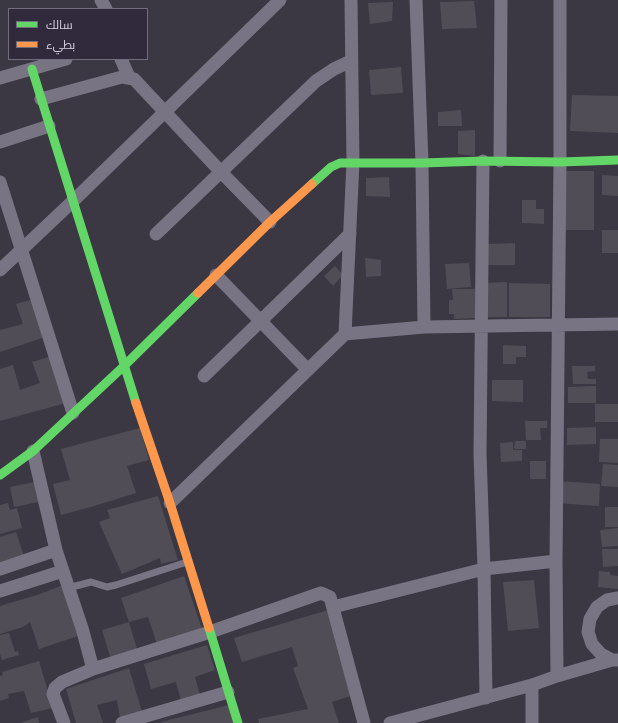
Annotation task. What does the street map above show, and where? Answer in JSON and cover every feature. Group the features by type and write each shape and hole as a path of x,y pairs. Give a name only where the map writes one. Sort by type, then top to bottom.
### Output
{"street":[{"path":"0,270 74,202 280,0"},
{"path":"345,334 353,162 351,0"},
{"path":"416,0 422,162 424,327"},
{"path":"500,161 501,0"},
{"path":"557,676 556,561 560,0"},
{"path":"0,78 63,60"},
{"path":"121,60 129,77"},
{"path":"156,234 316,81 334,69 351,61"},
{"path":"32,69 124,366 170,503 238,723"},
{"path":"41,99 122,77 134,79 270,222"},
{"path":"0,142 50,126"},
{"path":"0,475 33,450 124,366 270,222 331,167 340,163 353,162 560,162 618,160"},
{"path":"483,161 480,454 486,698"},
{"path":"0,182 73,413"},
{"path":"204,376 350,234"},
{"path":"216,275 308,370"},
{"path":"170,503 345,334 424,327 618,324"},
{"path":"33,450 56,550 82,628 92,669"},
{"path":"0,569 56,550"},
{"path":"333,607 484,569 556,561"},
{"path":"0,591 63,571"},
{"path":"64,723 53,694 55,688 62,682 92,669 210,632 321,593 330,598 333,607 364,723"},
{"path":"615,660 600,654 592,644 588,632 590,619 596,607 607,600 618,598"},
{"path":"390,723 486,698 615,660"},
{"path":"532,685 532,723"},
{"path":"122,723 228,692"}],"lane":[{"path":"68,588 92,582 107,587 116,585 188,561"}],"building":[{"path":"474,1 477,28 442,29 440,2"},
{"path":"393,2 392,21 370,24 368,3"},
{"path":"401,67 403,93 371,95 369,70"},
{"path":"572,95 618,96 618,133 570,131"},
{"path":"461,110 462,126 438,126 438,112"},
{"path":"475,130 475,156 458,154 458,131"},
{"path":"564,171 594,171 594,230 564,230"},
{"path":"602,175 618,176 618,196 602,195"},
{"path":"389,177 390,197 366,196 366,178"},
{"path":"522,200 536,200 536,209 544,209 544,224 522,223"},
{"path":"602,230 618,230 618,253 602,253"},
{"path":"515,243 515,265 487,265 487,244"},
{"path":"365,258 381,260 381,276 366,277"},
{"path":"469,263 471,287 447,289 445,264"},
{"path":"335,266 343,275 333,286 324,276"},
{"path":"507,282 507,317 484,317 483,283"},
{"path":"509,283 550,284 550,317 509,317"},
{"path":"452,289 475,289 476,318 454,319 454,314 449,314 449,300 453,300"},
{"path":"34,299 45,337 0,352 0,330 23,324 16,304"},
{"path":"503,345 526,346 526,357 516,357 516,364 503,364"},
{"path":"52,356 66,403 0,421 0,369 13,365 20,390 40,383 32,362"},
{"path":"572,366 595,366 595,371 587,372 588,379 596,379 596,384 573,384"},
{"path":"492,380 523,380 523,402 492,401"},
{"path":"596,386 596,403 568,403 568,387"},
{"path":"595,404 618,404 618,422 595,422"},
{"path":"525,421 547,421 547,428 540,428 541,440 526,440"},
{"path":"596,427 596,444 567,445 567,428"},
{"path":"140,428 149,460 127,466 136,493 61,515 53,484 70,480 61,449"},
{"path":"600,439 618,439 618,463 599,462"},
{"path":"515,441 526,441 526,449 514,449"},
{"path":"513,442 513,450 522,450 522,461 501,462 500,443"},
{"path":"530,461 546,461 546,479 530,479"},
{"path":"603,464 618,465 618,487 601,486"},
{"path":"559,481 600,484 599,506 557,503"},
{"path":"34,482 39,502 14,507 10,487"},
{"path":"158,496 178,560 161,564 160,558 122,574 99,522 110,518 107,510"},
{"path":"8,503 10,510 17,508 22,528 0,534 0,505"},
{"path":"605,507 618,507 618,527 605,527"},
{"path":"618,528 618,546 602,547 600,530"},
{"path":"16,532 24,556 0,564 0,537"},
{"path":"602,549 618,549 618,566 603,567"},
{"path":"599,571 610,572 610,575 618,576 618,589 598,587"},
{"path":"184,576 202,629 157,644 148,617 129,622 121,598"},
{"path":"534,580 539,628 508,631 503,582"},
{"path":"63,585 81,635 39,649 30,622 23,627 0,634 0,606 40,594"},
{"path":"328,610 354,695 332,702 339,723 259,723 258,719 308,709 293,668 298,666 292,647 242,662 234,638"},
{"path":"129,622 138,652 111,660 102,630"},
{"path":"9,633 15,652 18,651 19,655 2,660 0,654 0,635"},
{"path":"207,645 215,670 195,677 200,695 181,701 176,682 151,689 144,664"},
{"path":"39,661 53,708 31,713 24,691 8,694 9,698 0,701 0,676 3,675 2,672"},
{"path":"129,668 142,712 120,718 117,700 97,705 103,723 76,723 66,689"},
{"path":"229,705 234,723 161,722"},
{"path":"38,717 39,723 20,723"}],"traffic: fast":[{"path":"32,69 136,403"},
{"path":"312,184 331,167 340,163 483,161 560,162 618,160"},
{"path":"0,475 33,451 124,366 198,293"},
{"path":"209,628 238,723"}],"traffic: slow":[{"path":"198,293 270,222 312,184"},
{"path":"136,403 170,503 209,628"}]}
